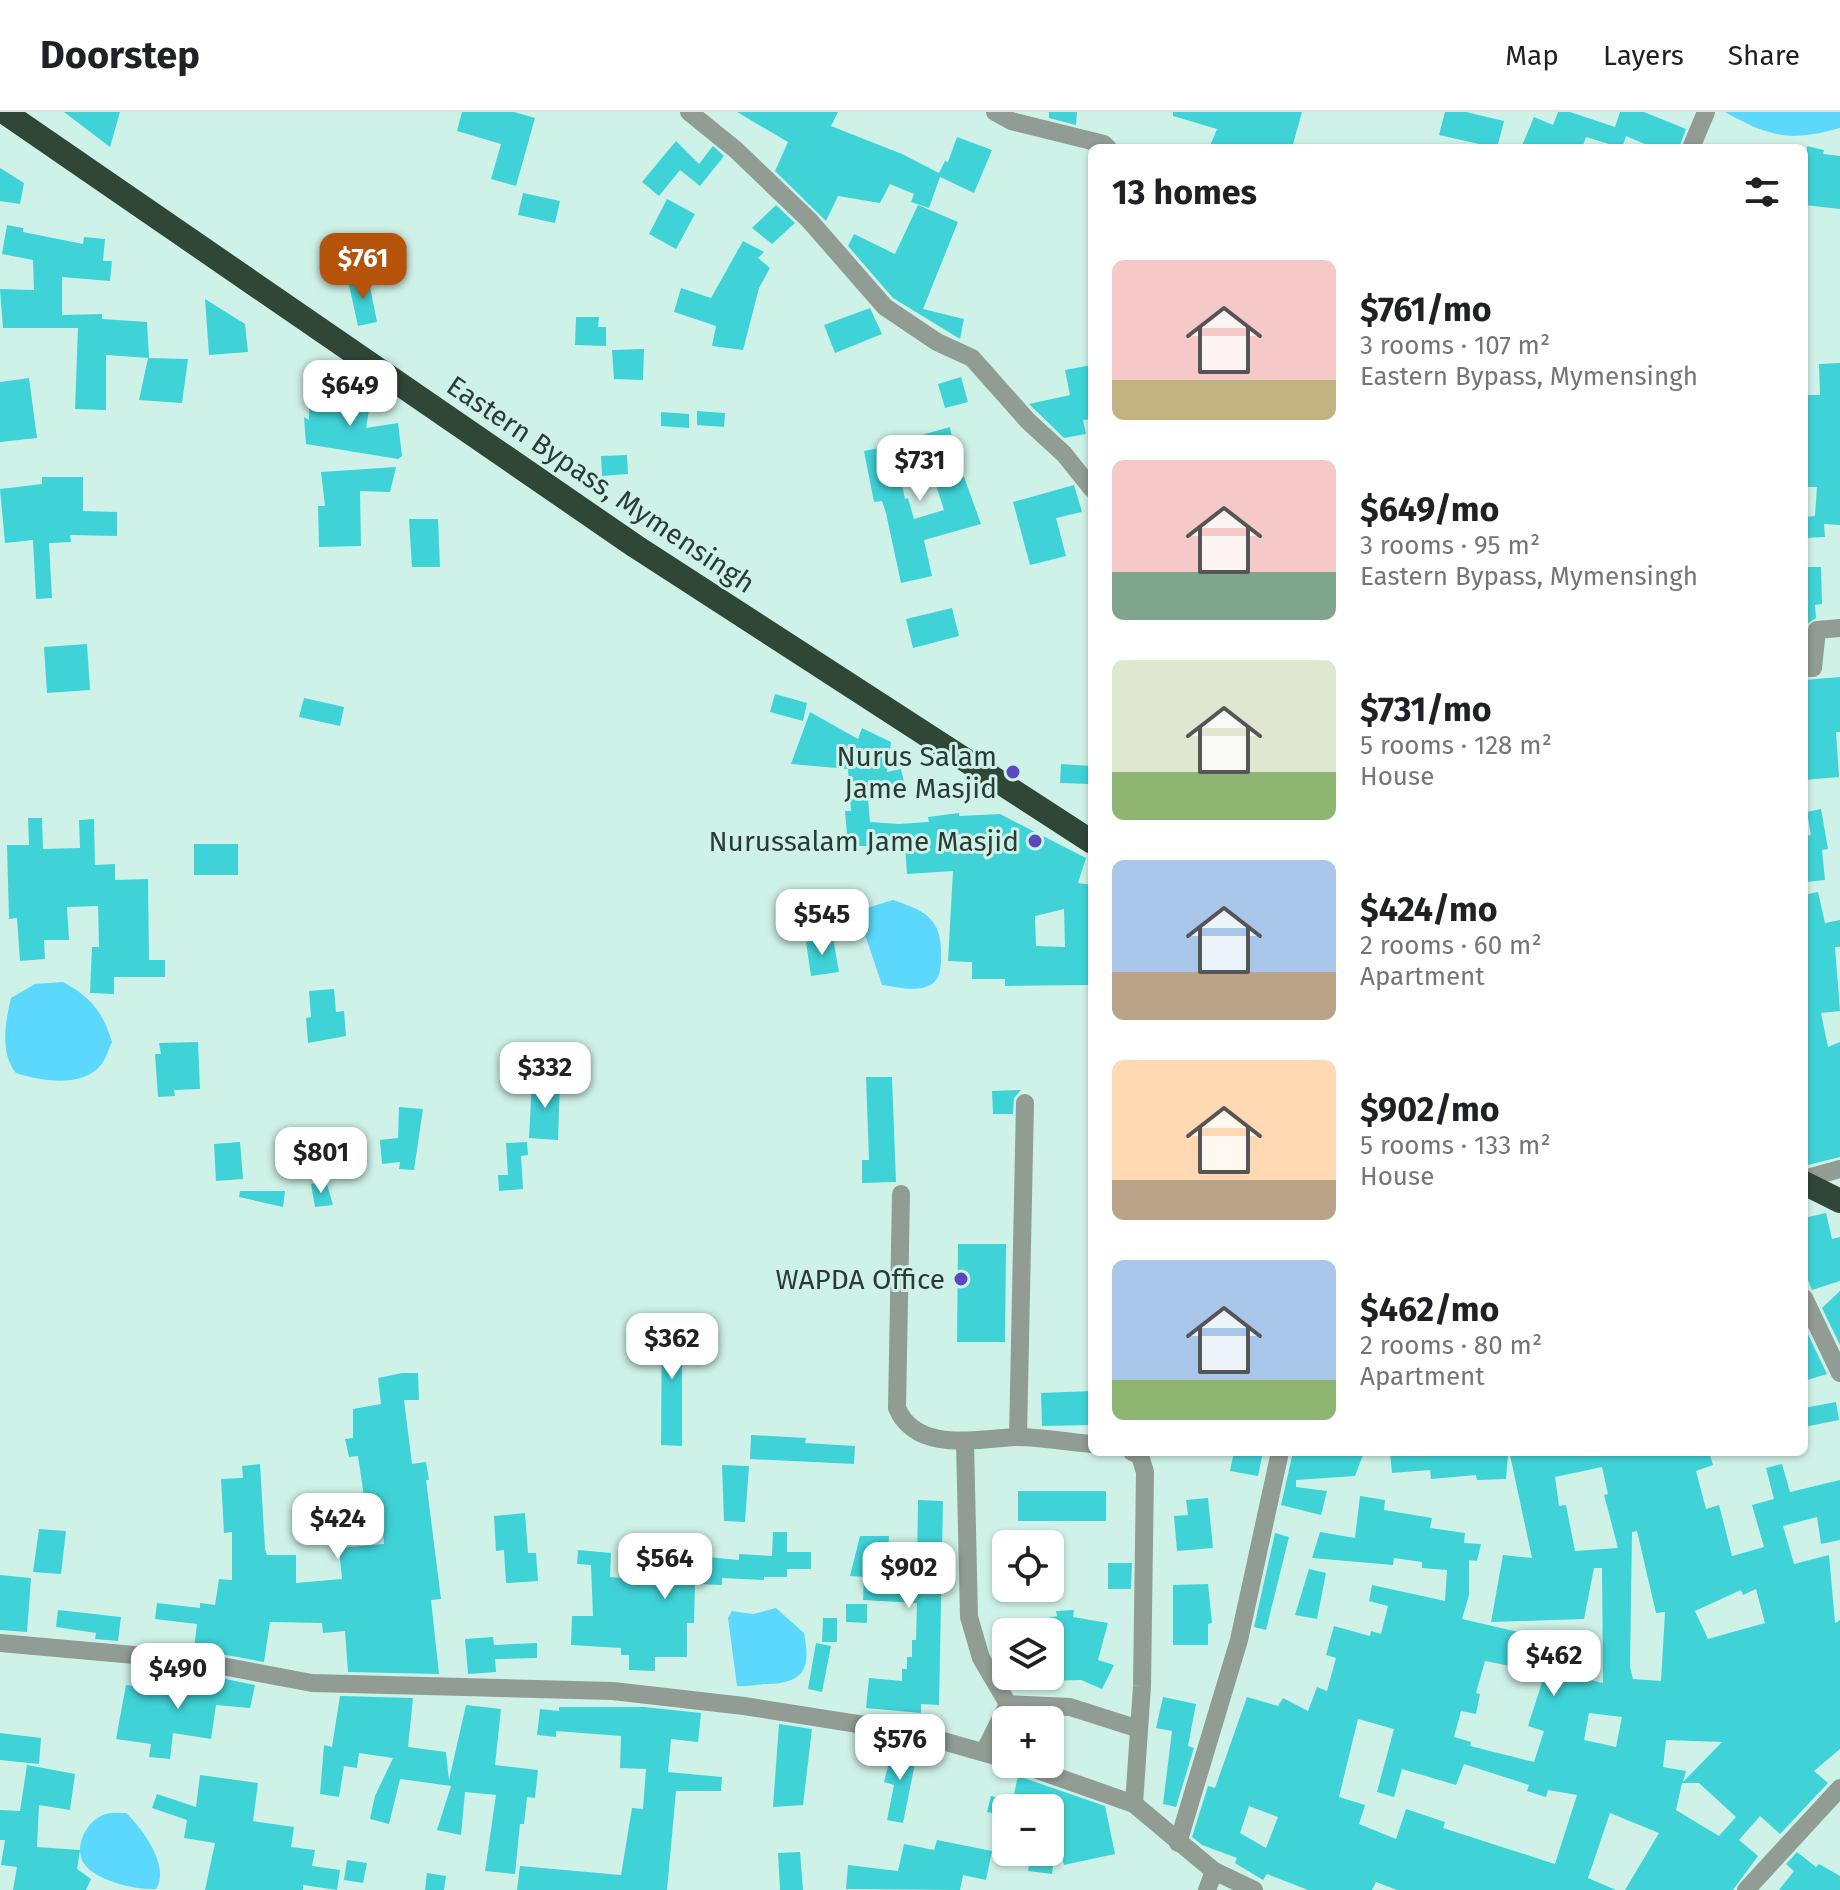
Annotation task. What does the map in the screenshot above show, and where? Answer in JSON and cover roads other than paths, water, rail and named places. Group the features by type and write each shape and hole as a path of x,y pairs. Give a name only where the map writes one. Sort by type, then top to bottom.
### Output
{"highway":[{"name":"Eastern Bypass, Mymensingh","path":"4,112 635,546 1088,839"},
{"path":"1808,1183 1840,1201"}],"street":[{"path":"689,112 736,150 809,220 885,307 926,335 972,358 1028,421 1064,454 1088,484"},
{"path":"995,112 1011,121 1104,144"},
{"path":"1693,144 1706,112"},
{"path":"1808,668 1813,668 1817,630 1840,628"},
{"path":"1018,1437 1025,1103"},
{"path":"1808,1180 1840,1169"},
{"path":"901,1194 897,1408 912,1432 965,1442 1018,1437 1088,1444"},
{"path":"1808,1306 1840,1373"},
{"path":"965,1442 969,1617 981,1658 1008,1704"},
{"path":"1134,1804 1139,1729 1145,1472 1140,1456"},
{"path":"1178,1843 1239,1640 1279,1456"},
{"path":"0,1643 190,1660 312,1683 627,1693 744,1706 915,1733 992,1755"},
{"path":"1008,1704 1081,1709 1139,1729"},
{"path":"984,1752 1008,1704"},
{"path":"1060,1778 1134,1804 1214,1871 1254,1890"},
{"path":"1746,1890 1840,1788"},
{"path":"1207,1890 1214,1871"}],"water":[{"path":"1725,112 1840,112 1840,128 1808,135 1781,135 1755,127"},
{"path":"893,900 925,914 932,920 940,937 940,971 935,982 927,987 907,989 882,985 857,911"},
{"path":"63,982 95,1006 104,1022 112,1042 104,1060 93,1072 73,1080 49,1080 16,1073 6,1047 11,998 35,984"},
{"path":"776,1608 804,1633 807,1655 803,1671 781,1683 737,1686 728,1618 732,1611 753,1614"},
{"path":"108,1813 126,1813 153,1848 160,1870 156,1889 107,1880 91,1871 81,1858 81,1843 93,1822"}],"place":[{"name":"Nurus Salam Jame Masjid","path":"1013,772"},
{"name":"Nurussalam Jame Masjid","path":"1035,841"},
{"name":"WAPDA Office","path":"961,1279"}]}
